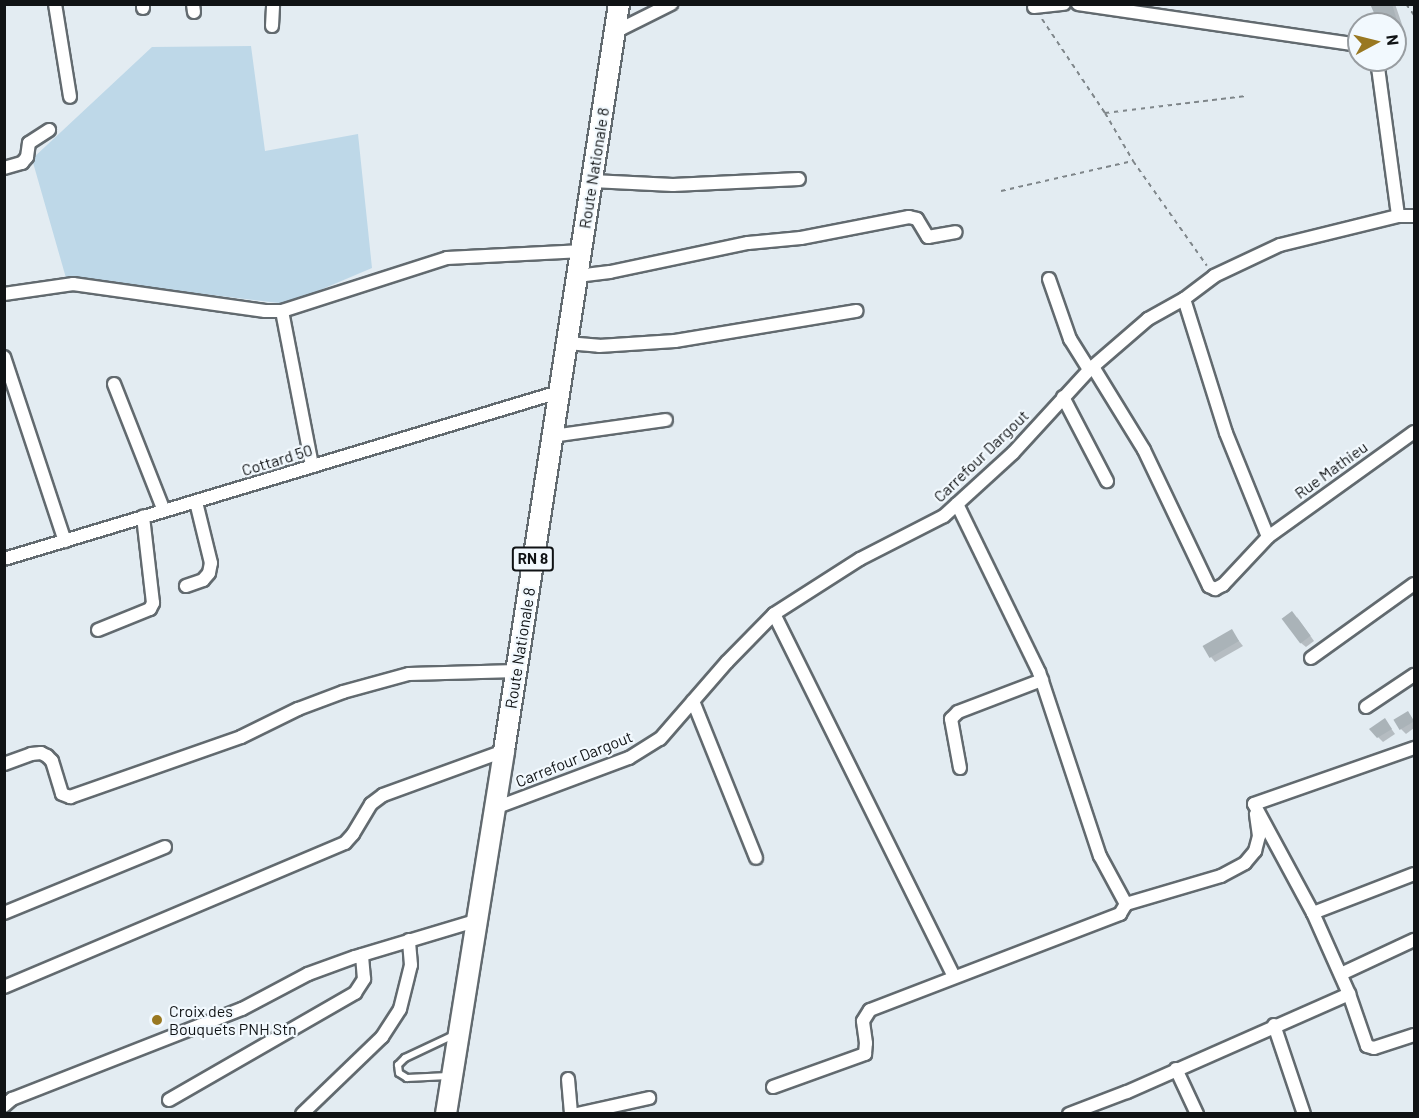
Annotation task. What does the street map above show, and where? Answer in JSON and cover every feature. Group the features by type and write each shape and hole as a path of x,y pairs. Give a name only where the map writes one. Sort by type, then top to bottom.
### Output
{"main road":[{"name":"Route Nationale 8","path":"446,1113 478,920 619,4"}],"street":[{"path":"55,4 70,97"},
{"path":"273,4 273,26"},
{"path":"615,32 671,4"},
{"path":"1034,7 1064,4"},
{"path":"1078,4 1347,43"},
{"path":"1379,72 1398,216"},
{"path":"4,168 22,163 27,157 29,143 49,130"},
{"path":"592,181 627,185 673,185 799,179"},
{"name":"Carrefour Dargout","path":"495,808 629,758 660,739 774,614 860,559 944,516 1012,453 1091,368 1148,319 1184,299 1214,276 1280,245 1398,216 1414,216"},
{"path":"577,276 610,272 748,243 801,238 909,218 917,219 928,237 956,232"},
{"path":"4,294 73,284 265,311 282,311 447,258 581,251"},
{"path":"1049,279 1070,339 1091,368"},
{"path":"1184,299 1226,433 1268,537"},
{"path":"282,311 312,466"},
{"path":"567,343 599,346 675,341 857,311"},
{"path":"4,357 65,541"},
{"name":"Rue Mathieu","path":"1091,368 1144,450 1209,586 1215,589 1223,585 1268,537 1414,432"},
{"path":"114,384 164,511"},
{"name":"Cottard 50","path":"4,559 559,392"},
{"path":"1063,397 1107,481"},
{"path":"552,436 666,420"},
{"path":"186,586 203,580 209,573 211,563 196,502"},
{"path":"957,504 1042,680 1100,856 1126,903"},
{"path":"98,630 150,609 153,603 143,517"},
{"path":"1311,658 1414,584"},
{"path":"774,614 954,977"},
{"path":"4,764 31,754 41,753 47,756 52,761 62,794 70,797 241,737 298,709 343,692 428,672 516,670"},
{"path":"1366,707 1414,675"},
{"path":"960,768 951,719 958,712 1042,680"},
{"path":"693,701 756,858"},
{"path":"1254,804 1414,748"},
{"path":"4,987 345,843 371,804 383,795 504,751"},
{"path":"773,1087 865,1054 867,1049 863,1021 870,1010 1120,914 1126,903 1221,876 1245,863 1255,851 1259,836 1254,804"},
{"path":"1254,804 1313,913 1341,974 1369,1048 1414,1035"},
{"path":"4,913 165,847"},
{"path":"1313,913 1414,874"},
{"path":"7,1104 243,1009 308,974 478,920"},
{"path":"302,1113 382,1037 400,1009 411,965 410,940"},
{"path":"1341,974 1414,940"},
{"path":"169,1100 355,993 364,980 362,955"},
{"path":"1069,1113 1127,1092 1274,1025 1349,994"},
{"path":"1274,1025 1304,1113"},
{"path":"1176,1069 1197,1113"},
{"path":"567,1079 571,1113"},
{"path":"577,1113 649,1098"}],"lane":[{"path":"452,1076 406,1078 399,1074 398,1065 405,1058 459,1033"}],"path":[{"path":"1406,4 1414,15"},
{"path":"1034,7 1105,113 1133,161 1214,276"},
{"path":"1105,113 1246,96"},
{"path":"1001,191 1133,161"}],"shaded area":[{"path":"251,46 265,151 358,134 372,268 287,304 66,278 32,159 152,47"}],"building":[{"path":"1370,4 1392,4 1394,12 1374,12"},
{"path":"1292,611 1311,636 1300,644 1282,619"},
{"path":"1232,629 1239,641 1210,658 1203,646"},
{"path":"1408,711 1414,721 1400,730 1393,720"},
{"path":"1385,718 1392,729 1377,738 1369,729"}],"place":[{"name":"Croix des Bouquets PNH Stn","path":"157,1020"}]}
